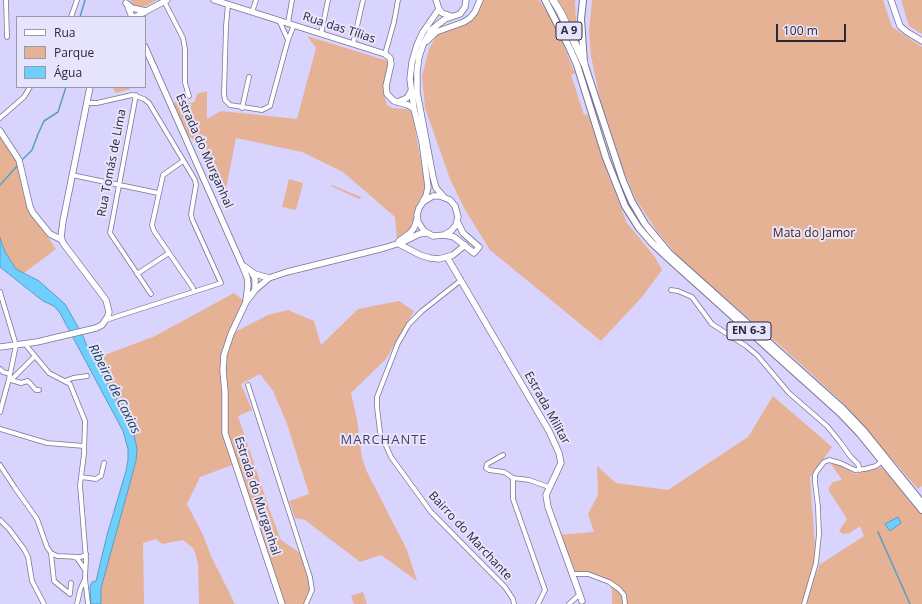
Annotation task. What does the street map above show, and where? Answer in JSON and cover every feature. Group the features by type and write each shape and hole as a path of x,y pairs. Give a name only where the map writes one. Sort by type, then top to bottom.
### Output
{"highway":[{"name":"A 9","path":"553,0 561,13 584,63"}],"main road":[{"name":"A 9","path":"546,0 570,47"},
{"path":"583,0 581,19 584,63"},
{"name":"EN 6-3","path":"570,47 606,158 625,206 639,228 667,257 840,413 922,510"},
{"name":"EN 6-3","path":"584,63 623,181 632,202 645,224 670,253 843,409 863,430 922,503"}],"street":[{"path":"6,0 7,37"},
{"path":"71,16 77,0"},
{"name":"Rua das Tílias","path":"217,0 385,54 390,58 391,64 386,86 387,94 389,97 398,102"},
{"path":"252,12 256,0"},
{"path":"228,4 224,98 230,105 262,110 270,106 288,40 291,24 292,0"},
{"path":"320,34 328,0"},
{"path":"353,44 364,0"},
{"path":"385,54 394,22 398,0"},
{"path":"436,0 442,13 451,16"},
{"path":"423,46 436,32 464,22 470,18 475,12 480,0"},
{"path":"891,0 900,26 922,41"},
{"path":"126,1 132,8 146,11"},
{"path":"126,1 132,16"},
{"path":"137,16 166,1 183,38 185,49 185,83 189,96"},
{"path":"444,235 451,231 457,221 458,214 455,206 450,200 439,192 434,183 417,92 418,64 426,38 436,25 444,18 460,14 467,1"},
{"path":"396,245 414,228 418,211 426,196 428,187 422,142 411,90 411,70 417,45 423,32 439,9"},
{"path":"142,16 146,11"},
{"path":"279,20 288,40"},
{"name":"Estrada do Murganhal","path":"146,48 242,264 249,275 255,278 255,290"},
{"path":"242,108 249,77"},
{"path":"0,118 24,97 29,88"},
{"path":"62,240 63,221 90,88"},
{"path":"398,102 407,98 411,90"},
{"path":"0,347 72,335 96,328 106,320 221,283 192,219 191,214 196,182 149,104 144,99 136,95 128,95 97,103 86,103"},
{"name":"Rua Tomás de Lima","path":"136,95 110,233 151,294"},
{"path":"398,102 408,105 414,109"},
{"path":"0,132 19,160 30,207 33,213 50,234 62,240 106,300 109,312 106,320"},
{"path":"183,161 164,174 162,178 152,224 154,231 193,288"},
{"path":"72,175 158,193"},
{"path":"423,202 433,196 444,197"},
{"path":"417,218 419,225 426,233"},
{"path":"249,275 269,278 286,272 396,245 419,234 426,233 437,236 444,235 454,237 474,253 480,247 463,233 457,221"},
{"path":"411,238 409,244 413,251"},
{"path":"396,245 430,258 447,258 457,253 465,245"},
{"path":"137,274 169,253"},
{"name":"Estrada Militar","path":"447,258 545,425 559,453 561,463 548,487 546,495 548,507 582,601"},
{"name":"Estrada do Murganhal","path":"246,302 249,275"},
{"name":"Estrada do Murganhal","path":"269,278 255,290 246,302 231,334 224,355 223,371 225,392 225,433 282,604"},
{"name":"Bairro do Marchante","path":"460,281 422,311 409,324 398,343 377,397 380,432 391,457 430,512 505,587 513,599 514,604"},
{"path":"671,290 678,291 692,297 712,324 757,355 789,393 828,426 850,456 858,464 860,470"},
{"path":"0,292 16,345 10,380 0,412"},
{"path":"25,344 49,373 70,384 85,421 80,485 86,554 86,572 77,604"},
{"path":"10,380 35,356"},
{"path":"1,370 10,374"},
{"path":"65,381 87,376"},
{"path":"10,380 21,383 28,381 36,390 39,390"},
{"path":"248,384 310,577 312,590 306,604"},
{"path":"0,429 47,443 84,446"},
{"path":"503,455 487,464 486,468 489,470 504,472 513,478 529,480 548,487"},
{"path":"804,604 816,563 819,534 815,476 824,462 829,460 851,469 860,470 876,466 882,461"},
{"path":"81,477 96,479 101,476 104,463"},
{"path":"0,465 14,488 37,519 47,547 51,553 54,581 70,594 71,583"},
{"path":"513,478 513,499 545,590 538,604"},
{"path":"0,520 24,549 28,558 32,582 44,604"},
{"path":"51,553 57,556 74,557 86,554"},
{"path":"74,557 80,562 86,572"},
{"path":"573,574 588,574 609,582 624,596 625,604"},
{"path":"85,578 88,604"},
{"path":"80,590 84,588 87,591"},
{"path":"569,604 580,594"}],"green space":[{"path":"130,0 157,0 146,6 139,7 134,5"},
{"path":"483,0 539,0 555,24 575,74 571,75 584,115 588,114 608,175 627,223 655,257 662,270 642,297 601,341 490,250 464,208 450,179 425,108 422,76 429,49 438,33 466,17"},
{"path":"556,0 576,0 577,37"},
{"name":"Mata do Jamor","path":"592,0 883,0 892,27 922,47 922,486 918,489 843,403 783,348 680,259 657,231 636,200 625,174 600,99 591,56 589,32"},
{"path":"901,0 922,0 922,34 909,26"},
{"path":"307,36 388,61 389,67 383,91 387,105 392,108 406,109 412,112 426,190 417,204 413,227 406,235 397,240 395,217 343,172 302,152 236,138 226,189 205,147 189,137 173,103 184,99 187,102 192,103 195,101 197,94 207,91 207,119 221,111 297,119 316,48"},
{"path":"113,88 130,89 116,93"},
{"path":"0,135 18,160 29,209 56,249 24,273 16,269 5,252 0,238"},
{"path":"289,179 303,183 296,210 282,207"},
{"path":"332,185 361,197 359,199 331,186"},
{"path":"234,293 246,302 231,334 268,315 288,310 314,321 321,345 358,309 399,301 414,311 386,359 351,393 357,419 362,458 367,472 407,550 417,581 381,555 360,562 305,520 295,518 289,501 309,494 287,424 273,391 260,374 241,384 252,410 238,416 281,540 303,555 312,590 306,604 282,604 226,439 232,465 200,477 187,504 235,604 199,604 198,564 194,549 183,540 162,544 156,539 143,543 144,604 102,604 100,596 101,588 136,461 137,449 134,434 129,423 96,360 102,356 155,336"},
{"path":"773,396 832,447 810,478 817,574 819,565 864,536 860,526 850,533 843,534 839,531 847,519 829,491 829,488 833,482 842,480 831,464 835,463 856,474 881,467 922,514 922,604 612,604 612,590 609,582 588,574 572,574 558,535 594,532 588,514 598,495 597,466 616,483 668,490 748,437"},
{"path":"363,592 367,604 354,604 351,596"}],"water":[{"name":"Ribeira de Caxias","path":"0,238 5,252 16,269 39,281 65,304 83,336 89,351 92,352 134,434 137,449 136,461 101,588 101,604 91,604 90,587 92,582 96,581 107,535 126,471 128,449 123,431 60,313 54,306 43,301 0,267"},
{"path":"898,517 901,523 890,531 885,524"}],"waterway":[{"path":"80,16 85,0"},
{"path":"23,159 32,150 44,121 58,112 66,88"},
{"path":"0,185 17,166"},
{"path":"878,532 910,604"}],"district":[{"name":"MARCHANTE","path":"384,440"}]}
